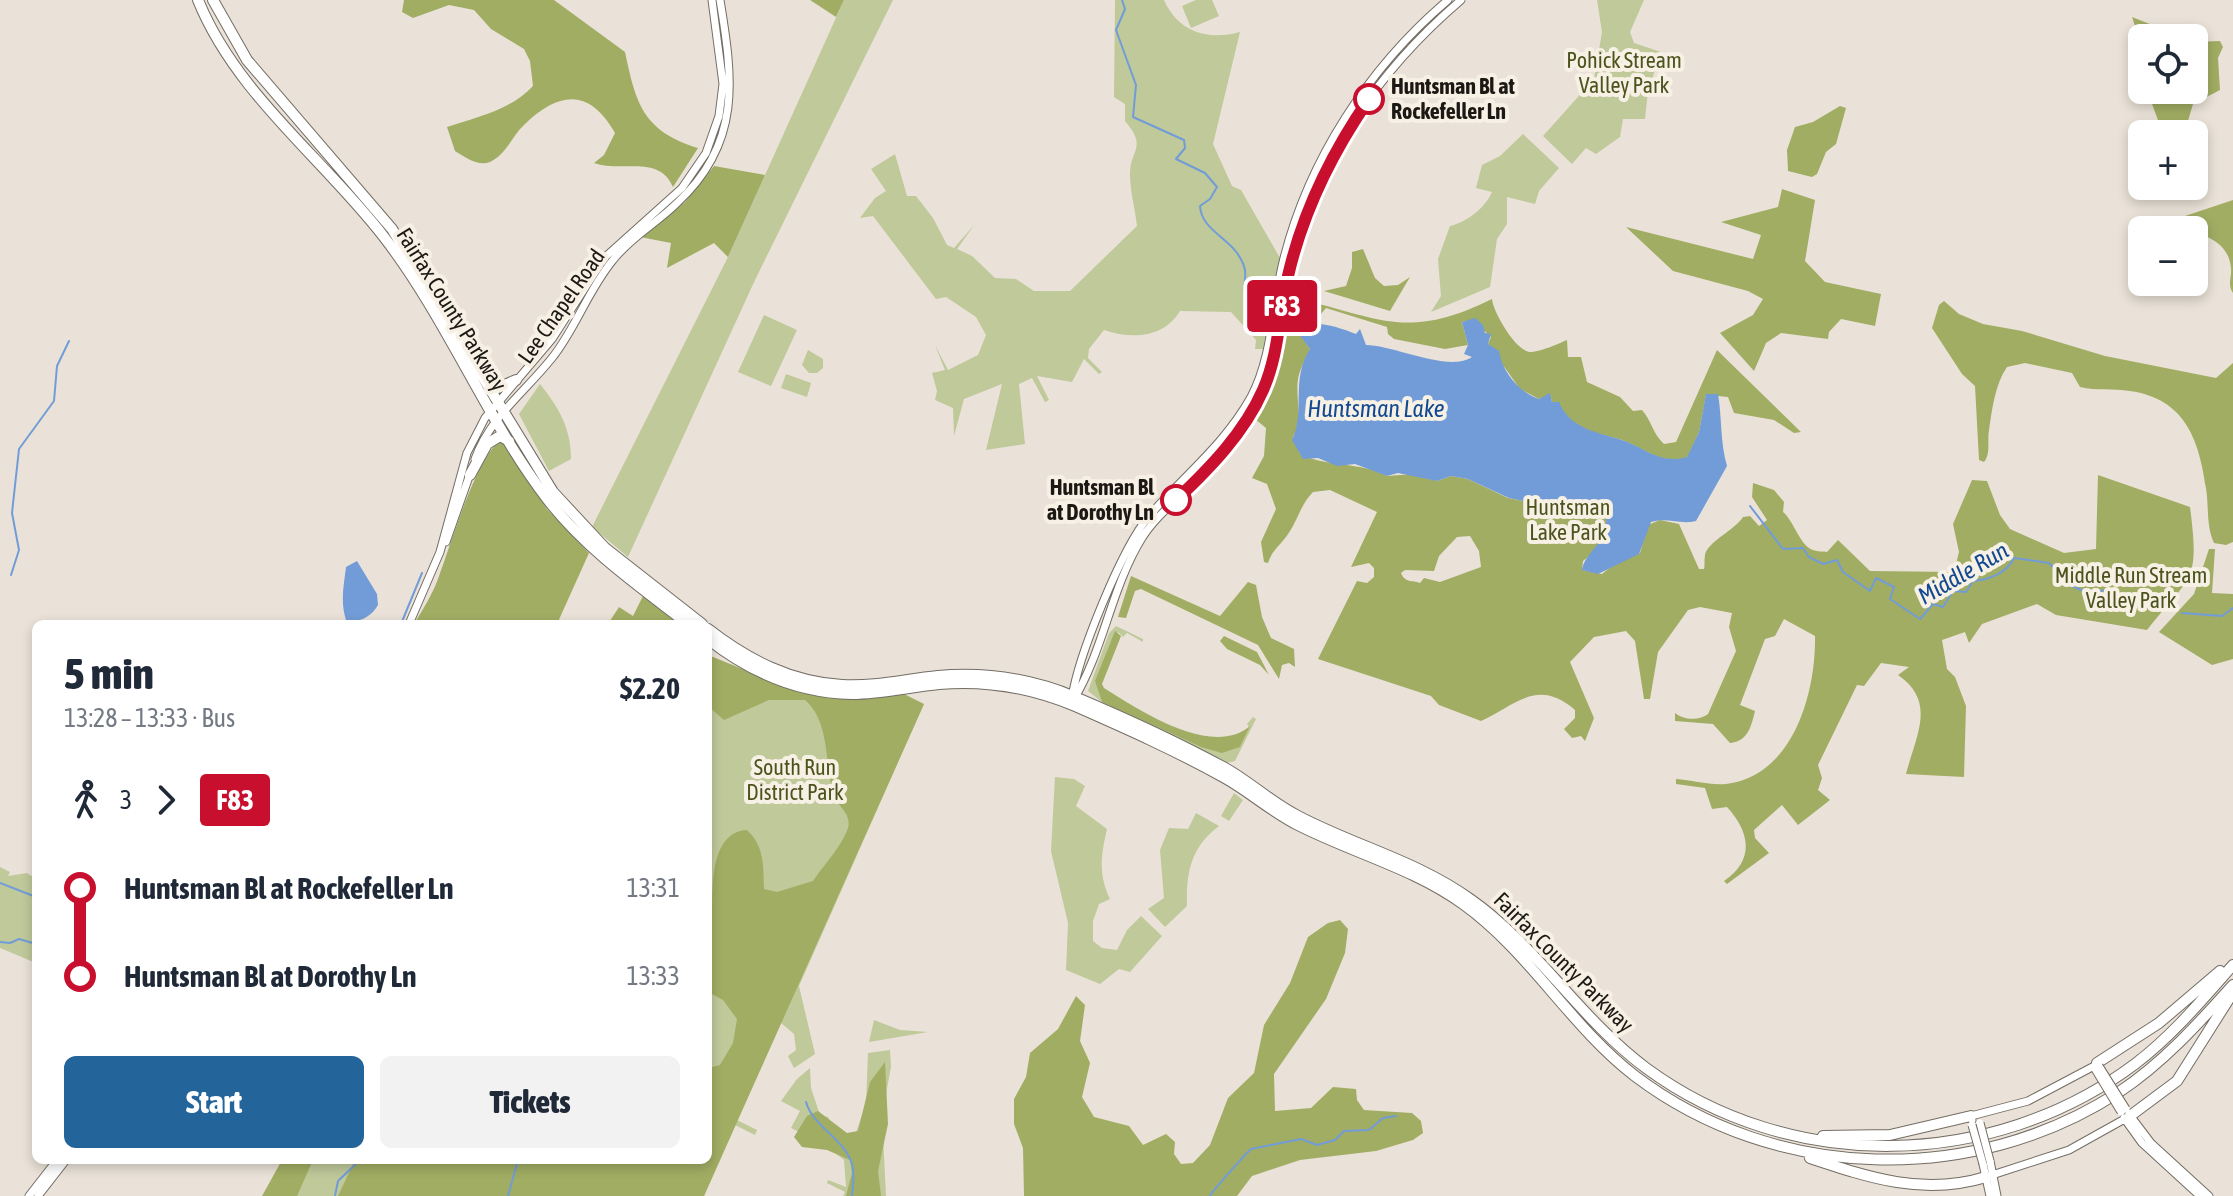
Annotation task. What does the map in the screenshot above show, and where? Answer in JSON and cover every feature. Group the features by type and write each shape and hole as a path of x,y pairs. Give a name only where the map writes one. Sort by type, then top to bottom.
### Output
{"highway":[{"name":"Fairfax County Parkway","path":"198,0 231,63 342,187 402,260 545,482 580,524 613,555 697,620"},
{"name":"Fairfax County Parkway","path":"213,0 247,60 392,229 484,379 512,444 549,501 583,539 683,620"},
{"path":"484,379 498,388 516,380"},
{"path":"470,475 490,440 500,436 512,444"},
{"name":"Fairfax County Parkway","path":"712,632 759,663 815,682 862,685 939,676 983,675 1027,682 1073,699 1226,769 1298,817 1412,865 1455,888 1511,932 1586,1016 1630,1055 1676,1088 1738,1119 1803,1138 1874,1147 1941,1144 2007,1129 2064,1108 2127,1070 2173,1031 2233,965"},
{"name":"Fairfax County Parkway","path":"712,642 760,673 818,691 858,694 980,684 1073,699 1221,776 1300,826 1411,873 1453,897 1508,941 1585,1029 1638,1078 1712,1121 1779,1146 1836,1157 1910,1160 1970,1152 2024,1138 2075,1116 2133,1082 2181,1042 2233,985"},
{"path":"2096,1066 2159,1023 2233,959"},
{"path":"2126,1114 2177,1081 2233,992"},
{"path":"1738,1119 1807,1134 1861,1137 1975,1120"},
{"path":"1779,1146 1853,1173 1899,1184 1944,1185 1990,1175"}],"main road":[{"name":"Lee Chapel Road","path":"411,620 450,534 480,444 497,409 551,359 606,269 633,234 690,179 714,134 723,84 712,0"},
{"name":"Lee Chapel Road","path":"440,552 467,453 516,380 552,339 604,258 693,188 706,170 722,135 731,76 720,0"},
{"path":"1073,699 1130,543 1151,514 1222,439 1257,385 1266,357 1283,261 1316,170 1375,77 1448,0"},
{"path":"1073,699 1125,572 1144,535 1223,451 1259,398 1274,359 1297,240 1332,157 1381,82 1417,40 1461,0"},
{"path":"1997,1196 1975,1120 2036,1097 2096,1066 2147,1148 2200,1196"},
{"path":"1990,1175 2076,1147 2126,1114"},
{"path":"2126,1114 2151,1143 2209,1196"},
{"path":"29,1196 54,1164"},
{"path":"38,1196 63,1164"},
{"path":"1990,1175 1990,1196"}],"green space":[{"path":"404,0 554,0 625,52 638,101 654,124 665,133 698,148 673,187 659,171 594,163 604,155 615,133 595,108 574,99 550,105 537,113 490,162 481,163 467,158 455,151 447,127 493,112 524,94 533,86 530,61 524,49 491,29 474,10 449,5 413,18 402,12"},
{"path":"810,0 844,0 836,17"},
{"path":"844,0 893,0 755,280 628,557 592,527 728,257"},
{"path":"1115,0 1164,0 1177,20 1195,31 1217,35 1240,32 1213,144 1232,186 1241,190 1280,258 1263,349 1255,349 1256,340 1231,312 1180,311 1165,327 1146,334 1125,335 1104,330 1089,349 1088,358 1102,372 1099,374 1084,359 1072,382 1037,376 1049,400 1045,402 1032,378 1019,384 1025,444 986,450 1002,384 964,399 954,436 953,408 935,400 937,391 932,373 945,370 935,345 948,370 978,355 986,335 976,317 946,297 936,299 873,216 860,218 875,198 886,191 871,169 895,154 907,196 916,196 933,218 947,245 954,248 975,224 957,249 972,256 995,278 1016,279 1034,291 1070,291 1137,226 1130,174 1137,143 1125,121 1125,104 1114,97"},
{"path":"1196,0 1212,0 1219,16 1191,28 1182,6"},
{"name":"Pohick Stream Valley Park","path":"1597,0 1644,0 1630,32 1634,43 1661,52 1648,91 1645,119 1623,119 1620,137 1596,154 1586,148 1572,164 1543,136 1594,79 1602,32"},
{"path":"2132,17 2150,24 2134,24"},
{"path":"2208,41 2220,41 2223,47 2218,58 2220,90 2208,96"},
{"path":"2152,104 2193,104 2188,120 2158,120"},
{"path":"1840,106 1846,108 1836,144 1826,152 1817,174 1812,177 1788,171 1787,150 1795,127 1813,122"},
{"path":"1523,134 1559,168 1539,191 1535,204 1507,197 1507,224 1497,239 1490,287 1431,312 1441,296 1438,259 1450,226 1469,218 1485,204 1492,192 1476,188 1482,165 1500,156"},
{"path":"714,166 765,175 728,257 714,243 667,268 671,243 640,237 685,202"},
{"path":"1782,189 1815,200 1805,261 1825,282 1881,294 1875,326 1841,319 1829,332 1828,339 1781,333 1766,343 1754,371 1720,333 1753,315 1763,299 1748,291 1673,271 1626,227 1753,259 1761,235 1721,222 1778,207"},
{"path":"2233,200 2233,293 2228,257 2223,248 2208,238 2208,216 2185,216"},
{"path":"1363,249 1375,278 1384,286 1398,285 1410,277 1390,311 1324,291 1346,286 1352,268 1352,252"},
{"name":"Huntsman Lake Park","path":"1296,298 1373,318 1415,322 1463,312 1492,299 1501,322 1520,346 1532,352 1567,340 1568,357 1581,357 1587,382 1620,397 1633,411 1642,410 1664,444 1676,442 1717,350 1801,432 1794,433 1774,420 1734,413 1728,397 1706,395 1699,432 1687,458 1661,457 1580,426 1552,402 1550,394 1539,399 1520,389 1488,344 1491,337 1472,320 1462,322 1468,345 1445,349 1394,339 1388,334 1387,327 1326,308 1302,337 1310,349 1298,379 1299,416 1293,437 1300,454 1387,476 1414,474 1437,481 1451,476 1468,479 1508,498 1548,506 1561,504 1569,511 1585,516 1590,508 1595,508 1606,519 1605,531 1596,548 1583,561 1582,570 1602,574 1618,561 1640,553 1648,525 1660,520 1679,524 1699,569 1704,569 1707,550 1743,517 1750,516 1759,526 1767,520 1752,497 1753,483 1774,490 1784,502 1783,512 1808,548 1827,552 1838,540 1870,571 1954,572 1959,552 1953,524 1972,480 1987,481 2000,515 2010,529 2064,553 2096,549 2098,475 2190,507 2194,551 2189,577 2147,630 2056,615 2037,604 1982,624 1969,643 1965,632 1942,640 1947,669 1955,677 1966,706 1964,777 1906,774 1918,733 1920,708 1910,685 1898,675 1909,667 1881,663 1864,686 1857,685 1818,765 1822,778 1818,790 1830,800 1798,825 1782,805 1754,830 1755,838 1769,853 1727,884 1724,881 1734,873 1745,855 1741,826 1727,807 1712,809 1705,788 1676,784 1676,779 1711,784 1732,783 1754,775 1772,763 1798,725 1806,703 1815,636 1784,619 1775,636 1765,639 1740,705 1755,711 1752,722 1745,736 1730,743 1713,724 1675,721 1675,713 1692,719 1708,714 1736,651 1729,627 1732,613 1700,607 1688,610 1658,652 1650,699 1644,699 1635,641 1626,631 1594,637 1570,662 1594,718 1585,741 1581,736 1572,738 1564,729 1575,718 1575,710 1550,696 1528,697 1481,721 1439,705 1431,696 1318,659 1357,581 1367,583 1374,577 1374,568 1369,563 1351,567 1377,512 1330,490 1313,492 1290,532 1268,563 1264,562 1261,542 1276,509 1267,484 1252,478 1264,456 1266,428 1255,419 1281,355 1290,304","holes":["1470,536 1479,551 1481,567 1440,582 1424,578 1420,583 1409,581 1401,573 1405,570 1434,571 1439,556 1457,537"]},
{"path":"1944,301 1959,314 1983,324 2022,331 2105,356 2216,378 2233,363 2233,542 2226,545 2214,543 2211,537 2203,470 2186,424 2176,412 2149,395 2080,387 2072,373 2025,363 2007,367 1995,397 1987,455 1984,462 1979,460 1975,386 1962,374 1932,328 1939,305"},
{"path":"764,315 797,330 771,386 738,372"},
{"path":"808,350 823,359 823,368 817,373 809,373 802,365"},
{"path":"786,374 811,383 807,397 781,388"},
{"path":"540,384 563,419 569,438 571,459 549,471 519,414"},
{"path":"499,442 504,443 547,509 589,553 559,620 416,620 436,585 472,485 490,451"},
{"name":"Middle Run Stream Valley Park","path":"2209,549 2215,549 2212,593 2233,594 2233,659 2212,665 2159,632 2194,594"},
{"path":"1131,576 1220,616 1248,582 1256,585 1262,617 1271,638 1294,649 1295,667 1289,663 1282,665 1279,679 1258,645 1141,589 1135,591 1126,618 1118,617"},
{"path":"644,594 673,620 611,620 619,607 633,616"},
{"path":"1116,626 1143,639 1143,642 1127,633 1123,637 1118,632 1113,638 1105,662 1100,696 1102,702 1088,691 1109,633"},
{"path":"1115,631 1121,636 1102,684 1104,688 1155,718 1196,734 1216,737 1234,735 1250,726 1240,747 1222,753 1201,747 1102,702 1095,681"},
{"path":"1224,636 1257,652 1269,675 1260,665 1227,649 1220,641"},
{"name":"South Run District Park","path":"712,657 781,685 924,704 799,986 815,1054 794,1068 788,1056 796,1050 794,1034 780,1022 737,1120 757,1130 755,1135 735,1125 704,1196 287,1196 293,1164 712,1164"},
{"name":"South Run District Park","path":"712,657 781,685 902,693 924,704 704,1196 338,1196 353,1164 712,1164 712,1067 720,1065 733,1043 737,1019 723,1000 712,994 713,880 719,852 734,833 747,830 760,850 764,889 777,892 813,881 841,842 849,823 834,795 819,720 805,700 769,700 724,720 712,710"},
{"path":"1089,698 1200,746 1240,747 1249,727 1247,724 1253,717 1256,719 1235,761 1226,763"},
{"path":"1055,777 1074,779 1085,786 1076,806 1107,829 1102,864 1110,899 1099,904 1093,921 1093,941 1102,948 1117,950 1127,930 1141,916 1162,936 1130,972 1119,969 1100,984 1066,970 1068,923 1051,851"},
{"path":"1234,793 1243,800 1229,821 1221,816"},
{"path":"1196,813 1219,826 1202,843 1192,861 1187,906 1165,927 1148,909 1164,898 1160,850 1169,828 1188,829"},
{"path":"0,867 10,872 8,876 27,873 32,876 32,961 0,948"},
{"path":"1340,920 1348,929 1345,953 1326,999 1274,1074 1275,1111 1311,1108 1333,1087 1356,1089 1357,1100 1364,1110 1412,1113 1421,1121 1423,1133 1413,1140 1376,1151 1300,1160 1252,1176 1237,1196 1024,1196 1023,1148 1014,1124 1014,1099 1026,1077 1030,1053 1058,1029 1076,996 1085,1005 1080,1041 1090,1063 1082,1097 1094,1117 1129,1126 1143,1145 1166,1134 1175,1142 1174,1154 1181,1164 1193,1163 1210,1145 1228,1098 1254,1073 1264,1025 1290,983 1308,937 1328,923"},
{"path":"874,1020 900,1030 928,1032 869,1042"},
{"path":"890,1050 891,1067 882,1116 886,1196 843,1196 845,1192 827,1183 828,1180 846,1187 844,1160 825,1145 791,1128 800,1111 781,1101 797,1079 810,1068 811,1088 820,1115 828,1117 835,1133 855,1135 866,1104 868,1053"},
{"path":"885,1062 888,1124 878,1171 881,1196 846,1196 852,1173 850,1160 827,1150 802,1147 794,1137 807,1116 818,1111 847,1133 858,1131 870,1082"},
{"path":"280,1164 311,1164 297,1196 262,1196"}],"water":[{"name":"Huntsman Lake","path":"1475,318 1483,325 1485,333 1491,334 1488,344 1499,351 1508,374 1525,392 1539,399 1550,393 1552,402 1559,402 1577,424 1660,457 1687,457 1699,432 1706,394 1718,394 1727,466 1696,521 1651,522 1639,554 1598,574 1582,570 1606,527 1606,519 1595,509 1590,509 1586,516 1569,511 1561,504 1548,506 1509,498 1468,479 1451,476 1437,481 1398,473 1387,476 1355,464 1337,466 1318,458 1303,459 1292,440 1298,418 1301,372 1310,349 1295,329 1317,324 1356,334 1360,329 1366,345 1450,362 1472,357 1464,354 1468,345 1462,322"},
{"path":"357,561 377,594 378,605 372,613 359,620 346,620 344,613 346,567"}],"waterway":[{"path":"1122,0 1125,9 1116,30 1136,85 1133,117 1184,140 1185,148 1176,159 1205,173 1217,187 1210,199 1200,206 1201,214 1243,262 1244,291 1262,321"},
{"name":"Middle Run","path":"1289,323 1297,328"},
{"path":"11,575 19,550 12,513 19,449 54,401 57,366 69,341"},
{"name":"Middle Run","path":"1750,506 1783,549 1803,548 1809,557 1823,564 1837,560 1843,572 1870,591 1876,578 1894,587 1890,599 1920,619 1933,604 1943,607 1953,591 1966,592 1973,581 1997,574 2014,558 2049,563 2068,584 2081,590 2111,591 2159,606"},
{"path":"403,620 422,573"},
{"name":"Middle Run","path":"2182,613 2222,616 2233,608"},
{"path":"0,883 32,895"},
{"path":"0,942 10,943 19,939 32,943"},
{"path":"806,1102 815,1119 848,1155 853,1172 852,1196"},
{"path":"1210,1196 1251,1149 1301,1139 1317,1145 1335,1140 1344,1131 1369,1130 1383,1118 1396,1116"},
{"path":"335,1196 338,1181 356,1164"},
{"path":"508,1196 517,1164"}],"bus line":[{"name":"F83","path":"1176,500 1223,451 1259,398 1274,359 1287,279 1306,214 1323,173 1369,99"}],"place":[{"name":"Huntsman Bl at Rockefeller Ln","path":"1369,99"},
{"name":"Huntsman Bl at Dorothy Ln","path":"1176,500"}]}
